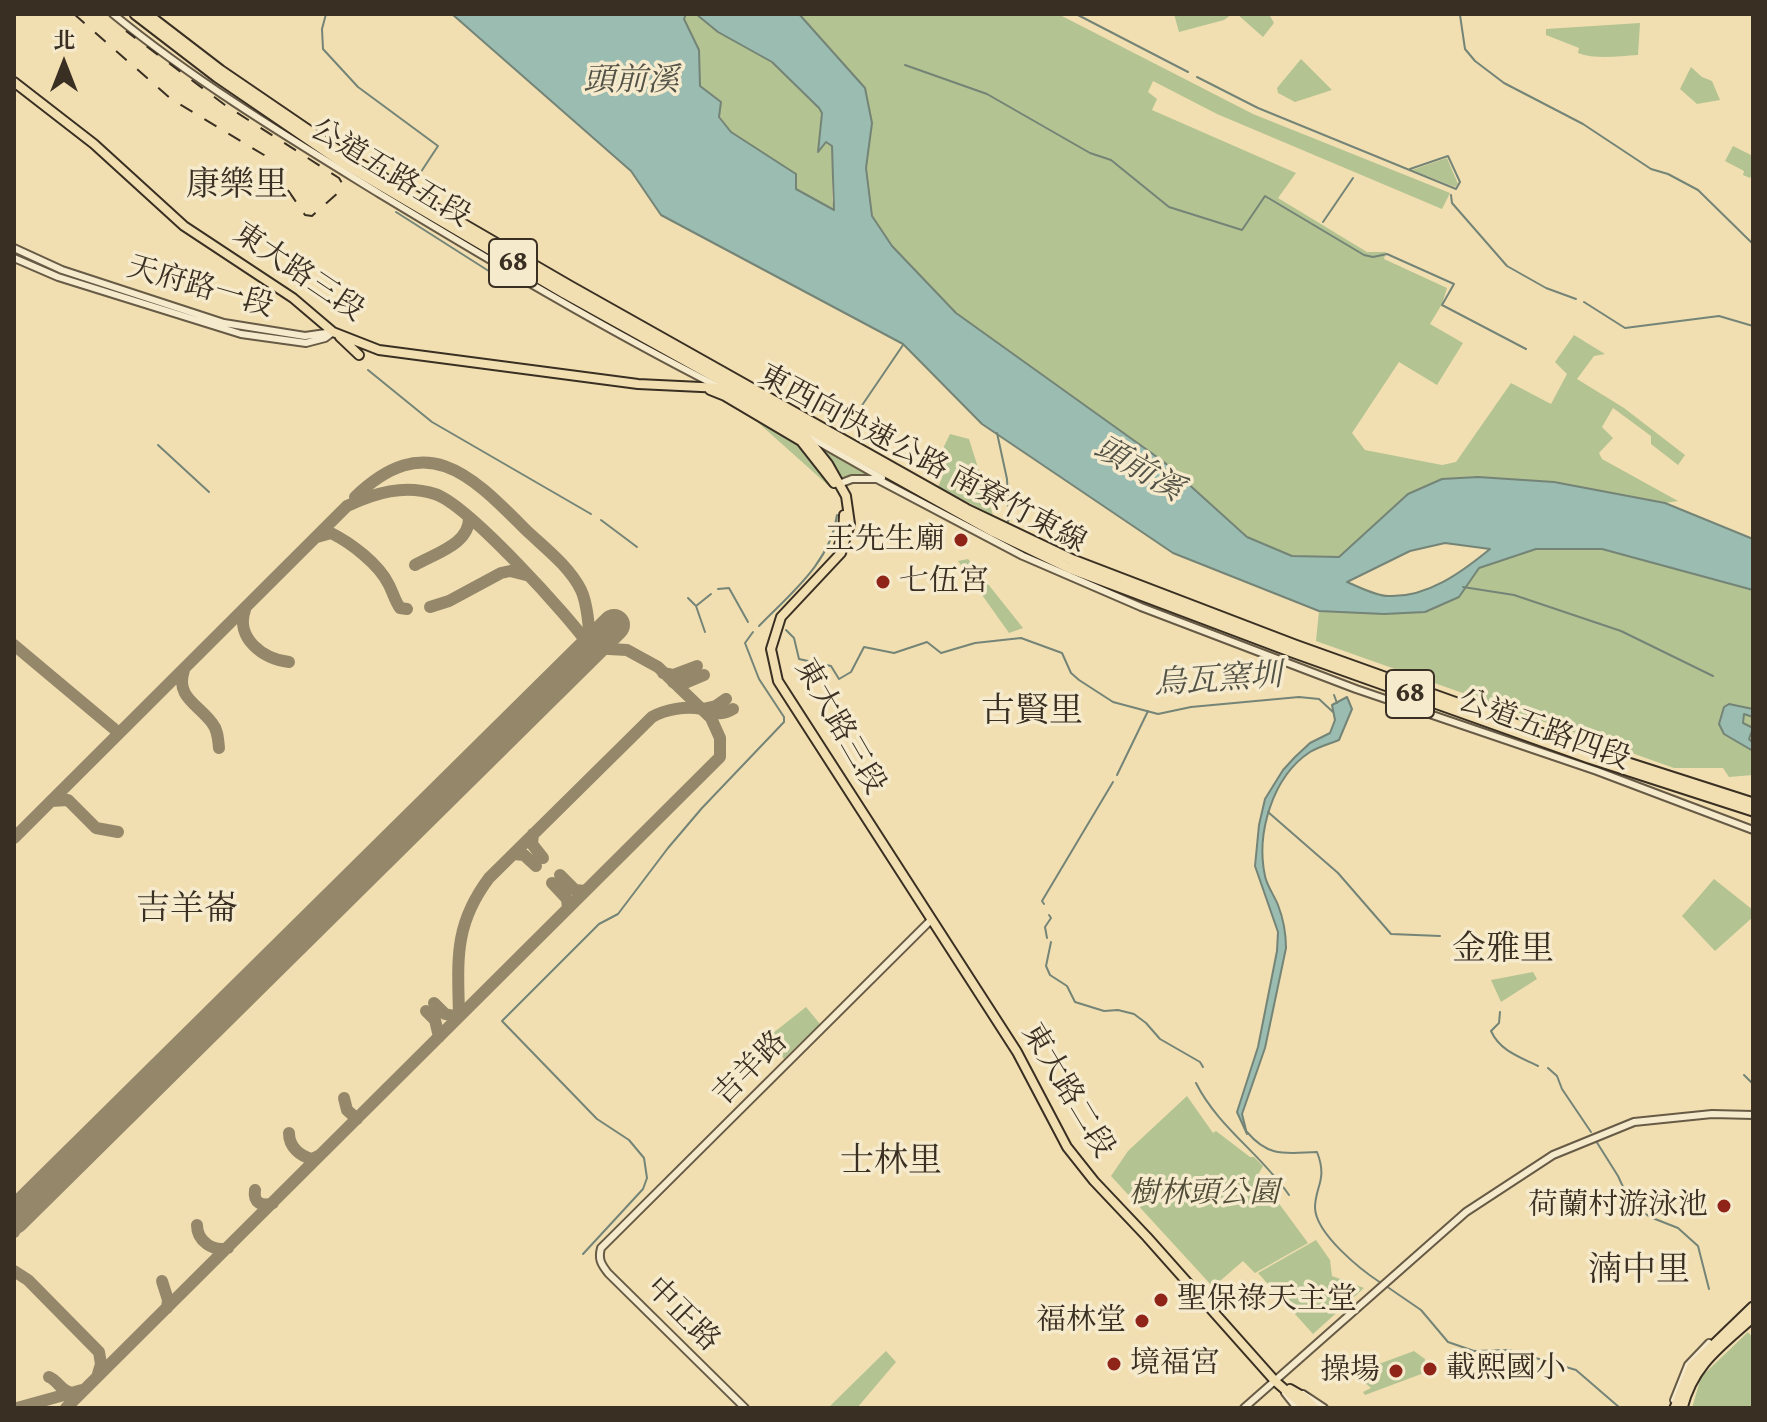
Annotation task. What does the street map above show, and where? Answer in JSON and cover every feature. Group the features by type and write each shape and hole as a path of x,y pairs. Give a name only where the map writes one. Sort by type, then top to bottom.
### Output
{"highway":[{"name":"東西向快速公路 南寮竹東線","path":"135,14 217,77 343,163 564,293 910,483 1071,564 1292,652 1589,758 1753,811"},
{"name":"東西向快速公路 南寮竹東線","path":"147,14 220,70 346,156 910,483"},
{"name":"東西向快速公路 南寮竹東線","path":"1071,564 1591,751 1753,803"},
{"path":"1679,1405 1686,1375 1698,1357 1752,1305"},
{"path":"1679,1405 1697,1369 1753,1320"}],"main road":[{"name":"東大路三段","path":"14,82 94,144 184,226 293,298 333,332 379,350 626,382 722,388 804,434 846,496 850,524 841,553 781,617 771,649 773,664 786,696 931,920"},
{"path":"333,332 359,355"},
{"name":"東大路三段","path":"705,389 725,396 801,441 838,485"},
{"name":"東大路二段","path":"931,920 1017,1052 1067,1147 1094,1181 1275,1381 1306,1408"},
{"name":"東大路二段","path":"1275,1381 1304,1397 1315,1408"}],"street":[{"name":"公道五路五段","path":"113,14 159,52 311,153 530,283 722,388"},
{"name":"天府路一段","path":"14,248 62,270 224,323 305,336 333,332"},
{"name":"天府路一段","path":"14,258 58,277 241,334 306,343 325,338 333,332"},
{"path":"698,376 705,389"},
{"path":"804,434 895,486"},
{"name":"公道五路四段","path":"838,485 852,479 877,479 1023,556 1141,607 1356,689 1597,771 1753,830"},
{"name":"吉羊路","path":"601,1248 931,920"},
{"path":"1244,1408 1390,1277 1494,1192 1570,1147 1634,1122 1712,1114 1753,1115"},
{"name":"中正路","path":"601,1248 599,1256 608,1273 745,1408"},
{"path":"1679,1405 1688,1365 1752,1305"},
{"name":"東大路二段","path":"1275,1381 1297,1408"},
{"name":"東大路二段","path":"1275,1381 1310,1397 1324,1408"}],"green space":[{"path":"686,14 696,14 718,32 772,62 819,108 822,113 818,150 826,141 832,146 832,200 835,211 796,188 796,174 731,132 719,116 721,102 700,86 699,50 684,19"},
{"path":"799,14 1058,14 1253,114 1450,193 1442,209 1217,114 1153,81 1148,92 1157,99 1152,110 1296,173 1278,198 1367,252 1386,252 1384,259 1447,288 1430,324 1463,343 1437,385 1399,362 1352,433 1365,450 1442,465 1456,462 1511,383 1551,404 1567,374 1555,362 1574,335 1605,354 1594,356 1577,379 1624,408 1685,455 1678,465 1651,444 1651,436 1613,408 1602,427 1613,438 1599,453 1602,459 1678,501 1665,503 1554,482 1408,494 1339,557 1292,556 1247,537 1164,462 956,313 892,246 872,216 866,167 872,123"},
{"path":"1174,14 1232,14 1224,20 1179,32"},
{"path":"1237,14 1269,14 1274,23 1263,37"},
{"path":"1640,23 1638,55 1585,55 1578,53 1579,48 1546,35 1546,29"},
{"path":"1301,59 1332,90 1295,102 1278,93 1277,88"},
{"path":"1691,67 1712,81 1720,100 1697,104 1680,89"},
{"path":"1733,146 1753,156 1750,178 1743,175 1744,171 1725,161"},
{"path":"1447,158 1458,184 1455,187 1412,170"},
{"path":"753,418 798,445 830,487"},
{"path":"950,434 969,439 993,515 938,487 942,478 932,471"},
{"path":"812,439 876,477 841,480"},
{"path":"1536,549 1602,549 1753,590 1753,775 1729,777 1723,768 1674,768 1316,641 1319,611 1384,614 1459,597 1479,568"},
{"path":"968,559 1023,628 1009,633 958,561"},
{"path":"1714,879 1753,910 1753,917 1715,951 1682,916"},
{"path":"1533,972 1537,979 1501,1002 1491,980"},
{"path":"806,1007 820,1024 784,1059 768,1037"},
{"name":"樹林頭公園","path":"1187,1096 1213,1133 1216,1131 1263,1166 1258,1175 1308,1243 1255,1273 1243,1261 1213,1287 1111,1176 1128,1151"},
{"path":"1316,1240 1330,1260 1332,1276 1364,1288 1313,1334 1258,1273"},
{"path":"1748,1332 1753,1338 1753,1408 1692,1408 1701,1377"},
{"path":"886,1351 896,1362 857,1408 828,1408"},
{"path":"1414,1351 1425,1359 1424,1369 1430,1367 1432,1370 1365,1395 1363,1392 1371,1388 1364,1382 1368,1368"}],"water":[{"name":"頭前溪","path":"452,14 686,14 684,19 699,50 700,86 721,102 719,117 731,132 796,174 796,189 834,210 832,146 826,142 818,152 822,113 819,108 772,62 718,32 696,14 799,14 865,88 872,123 866,168 872,216 892,246 956,313 1164,462 1247,537 1292,556 1339,557 1408,494 1442,479 1478,477 1554,482 1665,503 1753,539 1753,590 1602,549 1536,549 1479,568 1459,597 1425,612 1319,611 1173,553 982,424 903,344 661,215 631,171","holes":["1445,543 1490,549 1456,575 1416,593 1383,596 1347,582 1410,551"]},
{"path":"1347,697 1352,709 1339,740 1313,750 1297,763 1277,791 1265,825 1265,876 1281,915 1286,948 1265,1048 1242,1114 1247,1134 1237,1112 1258,1047 1278,932 1255,866 1259,825 1265,799 1283,770 1310,743 1330,733 1335,720 1332,705"},
{"path":"1729,704 1753,709 1753,717 1744,714 1743,723 1753,728 1749,739 1753,743 1753,751 1724,734 1719,724 1724,707"}],"waterway":[{"path":"326,14 322,29 323,49 358,87 438,146 411,187"},
{"path":"1076,14 1188,72"},
{"path":"1460,15 1465,49 1475,61 1504,83 1583,124 1651,169 1698,190 1753,244"},
{"path":"905,65 987,94 1090,153 1111,160 1169,207 1242,230 1265,196 1364,255 1387,254 1454,284 1442,305 1526,349"},
{"path":"1197,77 1258,108 1456,189 1460,182 1448,156 1410,169"},
{"path":"1323,222 1353,178"},
{"path":"1451,195 1452,203 1507,266 1546,288 1576,299"},
{"path":"396,212 506,282"},
{"path":"1584,302 1625,328 1719,316 1753,326"},
{"path":"850,423 903,345"},
{"path":"368,370 432,422 591,514"},
{"path":"997,433 1007,479 1009,519 1006,525"},
{"path":"158,445 209,492"},
{"path":"759,626 818,562 827,548 837,515"},
{"path":"601,520 637,547"},
{"path":"1463,587 1514,595 1621,631 1713,676"},
{"path":"718,589 729,588 748,622"},
{"path":"705,632 696,606 711,594"},
{"path":"688,598 695,605"},
{"name":"烏瓦窯圳","path":"786,630 794,638 799,659 831,666 839,679 851,672 864,647 894,653 927,642 941,653 975,643 1021,638 1062,653 1071,673 1113,702 1158,714 1191,707 1299,697 1319,699 1333,712"},
{"path":"583,1254 643,1189 647,1178 644,1158 629,1140 597,1119 502,1021 599,924 618,914 702,808 784,722 784,717 759,679 745,643 753,632"},
{"path":"1334,695 1337,703"},
{"path":"1117,775 1148,711"},
{"path":"1044,904 1042,901 1113,782"},
{"path":"1268,812 1338,873 1391,934 1440,936"},
{"path":"1047,938 1045,927 1051,918 1049,915"},
{"path":"1051,942 1046,966 1050,975 1067,986 1075,1002 1104,1011 1134,1014 1160,1039 1200,1062 1203,1067"},
{"path":"1500,1012 1499,1023 1491,1031 1495,1038 1511,1053 1538,1066"},
{"path":"1548,1068 1557,1076 1562,1089 1591,1132"},
{"path":"1744,1075 1753,1084"},
{"path":"1196,1083 1216,1113 1289,1195"},
{"path":"1247,1132 1271,1150 1317,1152 1321,1169 1315,1208 1317,1218 1331,1240 1381,1283"},
{"path":"1596,1141 1631,1204 1650,1217 1678,1228 1698,1246 1709,1289"},
{"path":"1386,1286 1421,1310 1448,1342 1474,1351 1509,1350 1576,1370 1620,1408"}],"taxiway":[{"path":"355,497 381,476 404,465 426,463 447,467 467,477 506,510 570,573 585,603 590,644"},
{"path":"14,838 347,506 368,497 390,491 412,490 435,494 450,502 517,563 591,648"},
{"path":"415,565 458,541 468,526 469,517"},
{"path":"317,537 331,533 364,555 379,569 400,608 407,609"},
{"path":"430,607 449,601 501,573 510,571 526,575"},
{"path":"245,610 244,630 248,638 261,652 289,662"},
{"path":"14,645 119,733"},
{"path":"66,1408 720,757 720,738 711,718 658,667 627,650 591,648"},
{"path":"663,673 673,675 697,666"},
{"path":"184,670 185,694 214,726 219,748"},
{"path":"673,682 685,683 704,675"},
{"path":"703,709 716,706 726,699"},
{"path":"434,1003 445,1014 459,1017 459,961 463,928 477,895 489,878 652,717 683,708 721,713 733,709"},
{"path":"51,801 68,800 96,828 118,832"},
{"path":"533,834 532,844 543,858"},
{"path":"514,854 524,855 536,866"},
{"path":"560,875 575,890 585,891"},
{"path":"552,883 567,899 568,908"},
{"path":"426,1011 435,1020 439,1037"},
{"path":"344,1098 347,1110 357,1119"},
{"path":"289,1133 293,1147 303,1156 312,1159 320,1155"},
{"path":"255,1190 259,1203 273,1203"},
{"path":"14,1232 26,1206"},
{"path":"197,1225 200,1236 207,1244 228,1248"},
{"path":"14,1271 28,1280 99,1352 101,1364 98,1374"},
{"path":"162,1281 168,1300 167,1308"},
{"path":"49,1377 72,1393"},
{"path":"17,1408 82,1390"}],"runway":[{"path":"14,1218 614,625"}],"railway":[{"path":"74,14 171,99 264,155 305,215 312,216 340,191 342,183 339,178 225,105 126,31"}],"place":[{"name":"王先生廟","path":"961,540"},
{"name":"七伍宮","path":"883,582"},
{"name":"荷蘭村游泳池","path":"1724,1206"},
{"name":"聖保祿天主堂","path":"1161,1300"},
{"name":"福林堂","path":"1142,1321"},
{"name":"境福宮","path":"1114,1364"},
{"name":"載熙國小","path":"1430,1369"},
{"name":"操場","path":"1396,1371"}],"district":[{"name":"康樂里","path":"237,186"},
{"name":"古賢里","path":"1032,712"},
{"name":"吉羊崙","path":"187,910"},
{"name":"金雅里","path":"1503,950"},
{"name":"士林里","path":"891,1162"},
{"name":"湳中里","path":"1639,1271"}]}
